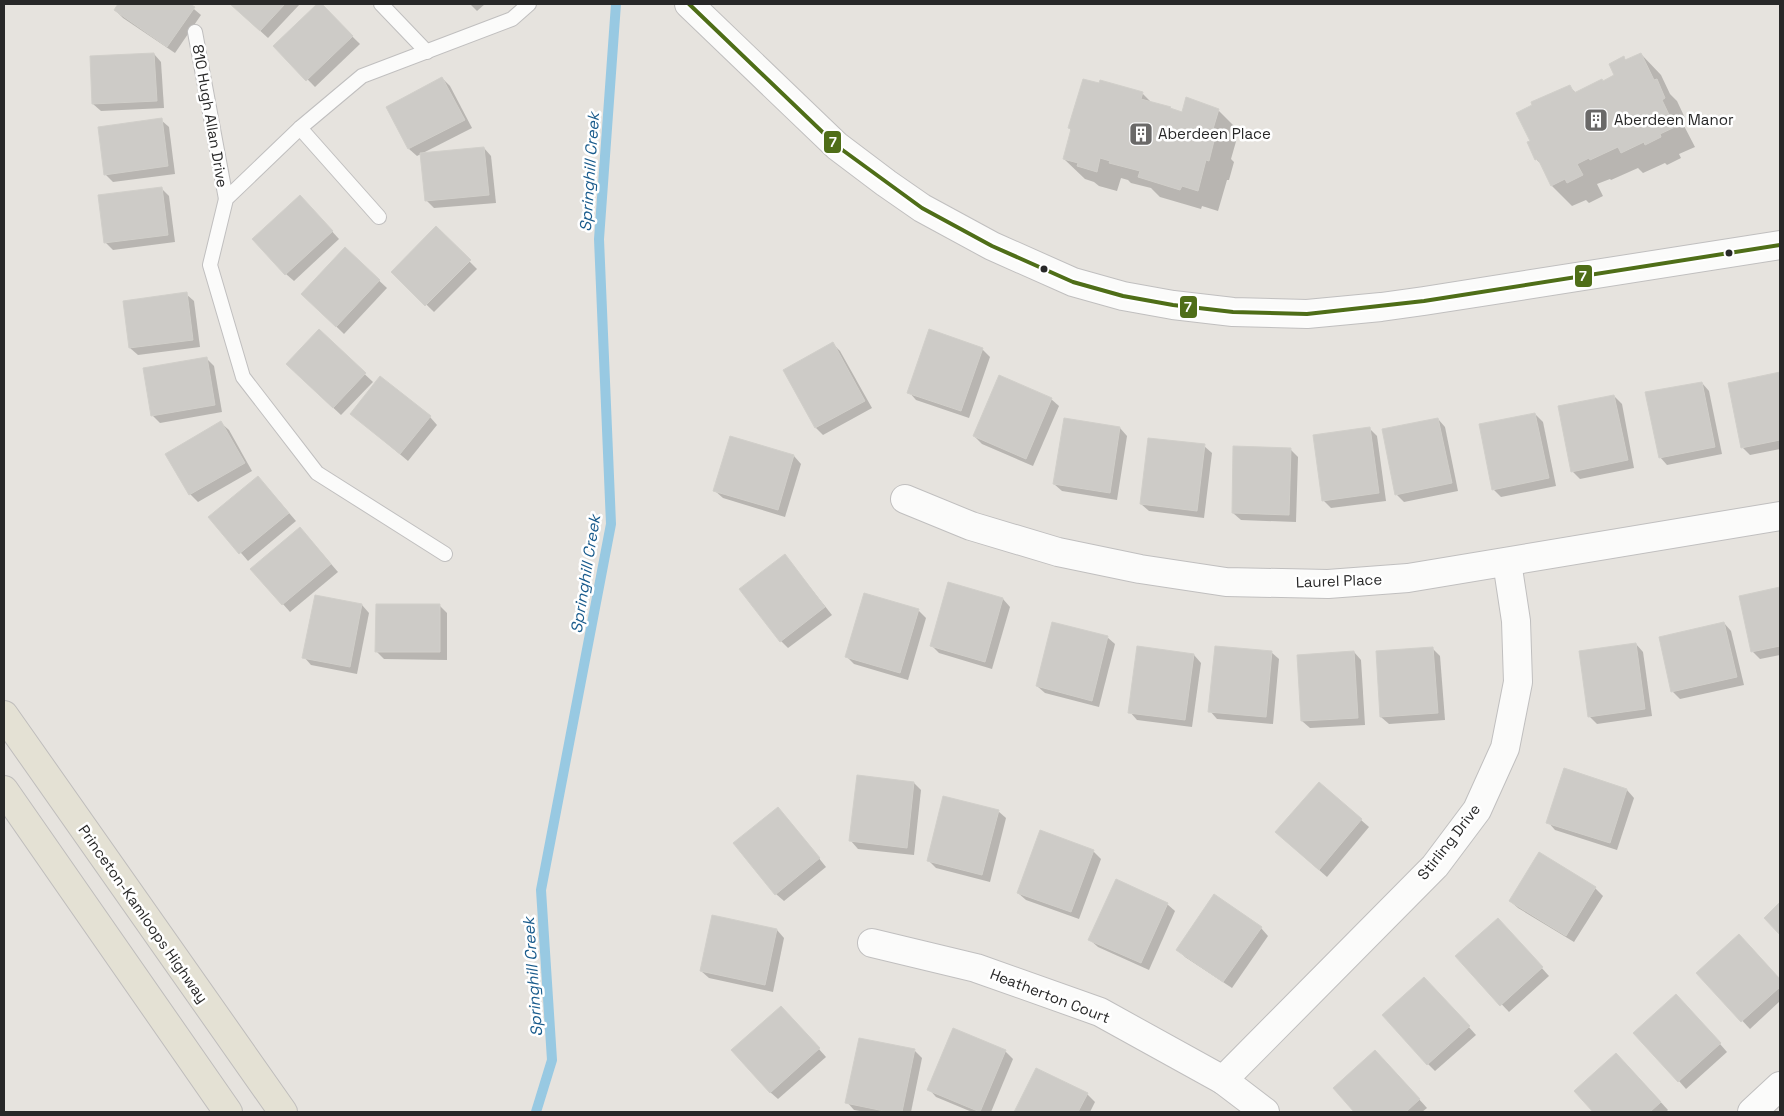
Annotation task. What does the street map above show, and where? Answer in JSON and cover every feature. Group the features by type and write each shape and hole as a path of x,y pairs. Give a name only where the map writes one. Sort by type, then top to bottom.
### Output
{"main road":[{"name":"Princeton-Kamloops Highway","path":"4,715 283,1112"},
{"path":"4,790 228,1112"}],"street":[{"path":"690,4 837,146 922,208 992,246 1073,282 1123,296 1173,305 1233,312 1307,314 1381,308 1780,244"},
{"name":"Laurel Place","path":"905,499 971,526 1058,552 1140,569 1226,582 1328,584 1408,578 1780,516"},
{"name":"Stirling Drive","path":"1223,1080 1435,866 1477,810 1505,748 1518,682 1516,620 1507,562"},
{"name":"Heatherton Court","path":"872,943 976,968 1100,1012 1223,1080 1265,1112"},
{"path":"1752,1112 1780,1086"}],"lane":[{"path":"381,4 427,52"},
{"name":"810 Hugh Allan Drive","path":"226,199 300,128 362,76 512,19 529,4"},
{"name":"810 Hugh Allan Drive","path":"195,32 226,199 210,265 243,376 317,472 445,554"},
{"path":"300,128 379,216"}],"building":[{"path":"118,4 190,4 195,7 167,47 114,10"},
{"path":"230,4 285,4 260,31"},
{"path":"317,4 322,4 353,36 306,81 273,46"},
{"path":"154,53 157,101 92,104 90,56"},
{"name":"Aberdeen Manor","path":"1641,53 1654,80 1657,79 1665,98 1662,100 1675,127 1660,134 1661,137 1645,145 1644,142 1621,153 1618,147 1590,160 1589,158 1577,164 1583,175 1567,183 1565,179 1551,186 1538,159 1535,160 1527,142 1530,141 1516,113 1532,105 1531,102 1570,85 1574,93 1602,79 1603,81 1614,75 1609,64 1624,56 1625,60"},
{"path":"442,77 465,120 408,149 386,107"},
{"name":"Aberdeen Place","path":"1083,79 1099,83 1100,80 1143,92 1141,99 1182,112 1186,97 1219,109 1210,139 1214,141 1209,161 1206,160 1198,191 1182,186 1180,190 1138,177 1140,171 1109,163 1110,161 1100,158 1097,172 1077,166 1078,163 1063,159 1071,129 1068,128"},
{"path":"162,118 168,166 104,175 98,127"},
{"path":"484,147 489,195 425,201 420,153"},
{"path":"162,187 168,235 104,243 98,195"},
{"path":"300,195 333,231 285,275 252,239"},
{"path":"436,226 471,260 425,306 391,272"},
{"path":"345,247 380,280 336,327 301,294"},
{"path":"187,292 193,340 129,348 123,301"},
{"path":"319,329 366,373 333,408 286,364"},
{"path":"929,329 983,348 961,411 907,393"},
{"path":"833,342 865,401 815,428 783,370"},
{"path":"207,357 215,405 151,416 143,368"},
{"path":"1780,372 1780,440 1741,448 1728,383"},
{"path":"999,375 1052,398 1026,459 973,436"},
{"path":"380,376 431,416 400,454 350,414"},
{"path":"1702,382 1715,447 1659,458 1645,392"},
{"path":"1614,395 1628,460 1571,472 1558,406"},
{"path":"1535,413 1549,478 1492,490 1479,424"},
{"path":"1064,418 1120,427 1110,493 1053,484"},
{"path":"1438,418 1452,483 1395,495 1382,429"},
{"path":"221,421 245,463 189,495 165,454"},
{"path":"1370,427 1379,493 1322,501 1313,435"},
{"path":"730,436 794,455 778,510 713,491"},
{"path":"1148,438 1205,444 1197,511 1140,504"},
{"path":"1233,446 1291,448 1289,515 1232,513"},
{"path":"258,476 289,513 239,554 208,517"},
{"path":"300,527 331,564 282,605 250,569"},
{"path":"785,554 825,607 780,642 739,589"},
{"path":"948,582 1003,598 985,662 930,646"},
{"path":"1780,587 1780,646 1751,652 1739,596"},
{"path":"864,593 919,609 900,673 845,657"},
{"path":"315,595 362,604 350,667 302,658"},
{"path":"376,604 440,604 440,652 375,652"},
{"path":"1052,622 1108,636 1092,701 1036,686"},
{"path":"1724,622 1737,677 1671,692 1659,637"},
{"path":"1636,643 1645,709 1588,717 1579,651"},
{"path":"1137,646 1194,654 1185,720 1128,713"},
{"path":"1215,646 1272,651 1266,717 1208,712"},
{"path":"1433,647 1438,713 1380,717 1376,651"},
{"path":"1354,651 1358,718 1301,721 1297,655"},
{"path":"1564,768 1627,789 1610,843 1546,823"},
{"path":"857,775 914,782 907,848 849,841"},
{"path":"1319,782 1362,819 1319,870 1275,832"},
{"path":"943,796 999,810 982,875 927,861"},
{"path":"778,807 820,858 775,895 733,843"},
{"path":"1040,830 1094,850 1071,912 1017,893"},
{"path":"1539,852 1596,887 1566,936 1509,901"},
{"path":"1116,879 1168,903 1141,963 1088,940"},
{"path":"1214,894 1262,927 1223,982 1176,950"},
{"path":"1780,902 1780,935 1764,918"},
{"path":"712,915 777,929 765,985 700,971"},
{"path":"1498,918 1543,967 1500,1006 1455,956"},
{"path":"1739,934 1780,979 1780,987 1741,1022 1696,973"},
{"path":"1424,977 1470,1026 1427,1065 1382,1015"},
{"path":"1676,994 1721,1043 1678,1082 1633,1033"},
{"path":"781,1006 820,1048 770,1093 731,1050"},
{"path":"953,1028 1006,1050 980,1112 927,1090"},
{"path":"859,1038 915,1049 902,1112 889,1112 845,1103"},
{"path":"1375,1050 1420,1099 1406,1112 1354,1112 1333,1088"},
{"path":"1616,1053 1661,1102 1650,1112 1593,1112 1574,1091"},
{"path":"1036,1068 1088,1093 1078,1112 1014,1112"}],"waterway":[{"name":"Springhill Creek","path":"536,1112 552,1060 541,890 611,524 599,239 616,4"}],"transit line":[{"name":"7","path":"689,4 837,146 922,208 992,246 1073,282 1123,296 1173,305 1233,312 1307,314 1424,301 1780,245"}],"place":[{"name":"Aberdeen Manor","path":"1596,120"},
{"name":"Aberdeen Place","path":"1141,134"}]}
